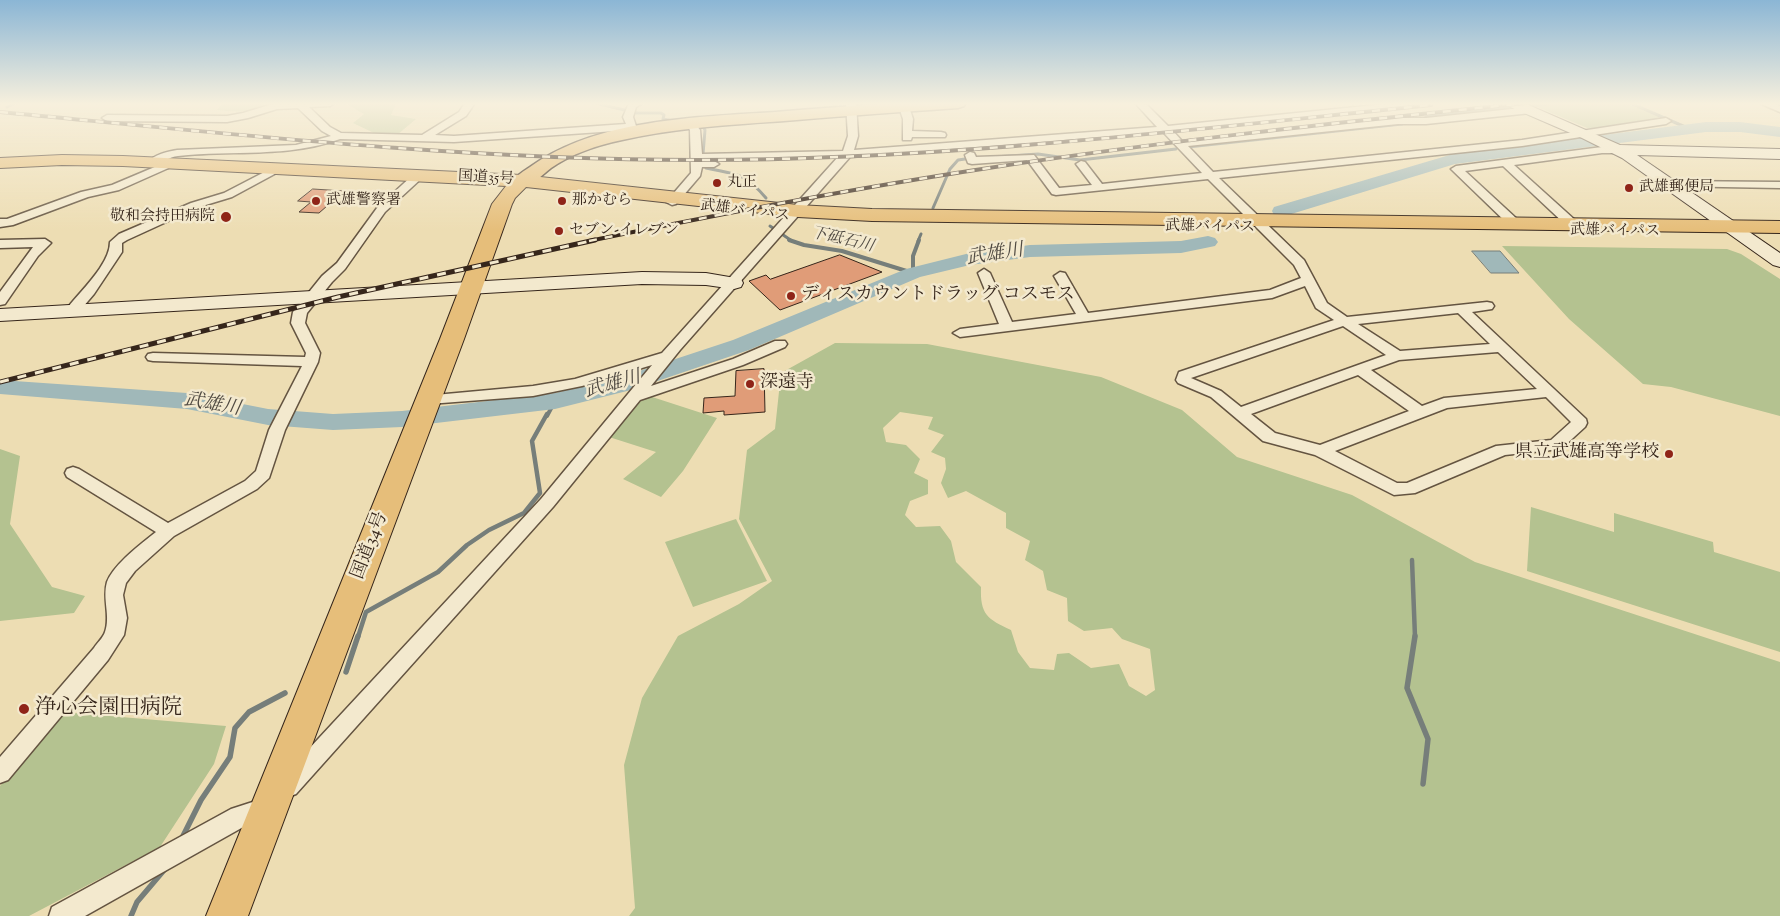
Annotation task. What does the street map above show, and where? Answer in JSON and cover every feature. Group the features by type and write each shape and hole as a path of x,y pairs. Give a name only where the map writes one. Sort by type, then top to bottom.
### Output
{"highway":[{"path":"91,160 167,160"},
{"name":"国道35号","path":"0,163 167,160 278,168 522,180"},
{"path":"466,177 494,175 544,164"},
{"path":"466,177 486,186 502,204 525,192 560,185"},
{"name":"武雄バイパス","path":"522,180 674,199 786,224 1513,222 1733,229 1780,233"},
{"name":"国道34号","path":"227,916 267,809 424,412 502,204 507,195 522,180"},
{"name":"武雄バイパス","path":"1260,224 1733,229 1780,227"}],"main road":[{"path":"522,180 544,164 588,146"}],"street":[{"path":"0,223 9,222 85,194 115,188 167,160 307,146"},
{"path":"674,199 696,174 696,146"},
{"path":"61,916 239,817 267,809 547,503 668,356 786,224 852,146"},
{"path":"843,158 997,146"},
{"path":"696,161 970,155 1050,146"},
{"path":"1182,146 1210,176 1300,262 1321,305 1397,356"},
{"path":"970,155 972,161 1030,156 1056,192 1490,146"},
{"path":"1609,146 1670,184 1780,261"},
{"path":"1513,222 1456,169 1614,148 1780,154"},
{"path":"1505,162 1572,223"},
{"path":"1076,165 1098,163"},
{"path":"1076,165 1099,187"},
{"path":"72,311 89,291 116,252 116,242 123,237 196,205 228,195 278,168"},
{"path":"0,773 101,654 114,635 117,618 114,595 117,581 129,566 168,531 251,486 263,474 277,430 313,353 298,323 300,312 341,266 381,210 418,175"},
{"path":"1670,184 1780,184"},
{"path":"1733,229 1740,222 1780,222"},
{"path":"0,244 45,243 34,253 0,301"},
{"path":"984,274 1007,326"},
{"path":"1060,276 1084,317"},
{"path":"0,315 642,278 706,279 734,283"},
{"path":"960,333 1272,294 1309,280"},
{"path":"1462,309 1578,418 1579,423 1555,445 1502,450 1409,489 1394,489 1321,451 1269,437 1216,394 1183,380 1184,375 1344,321 1487,306"},
{"path":"639,392 738,362 780,344"},
{"path":"1239,412 1397,356 1502,347"},
{"path":"424,412 577,383 668,356"},
{"path":"153,357 310,362"},
{"path":"1359,369 1420,412"},
{"path":"1321,451 1444,403 1549,392"},
{"path":"72,473 168,531"}],"green space":[{"path":"1502,246 1727,249 1741,254 1780,279 1780,416 1671,387 1643,384 1569,319"},
{"path":"835,343 927,344 1101,377 1182,410 1237,457 1352,495 1475,562 1780,662 1780,916 629,916 635,908 624,765 642,698 678,636 739,604 772,581 739,519 747,450 775,429 781,373","holes":["900,412 933,417 928,429 944,435 931,452 945,458 946,469 941,483 948,498 966,491 1006,513 1006,528 1030,541 1025,560 1043,571 1047,590 1067,598 1068,621 1084,631 1112,628 1122,639 1150,649 1155,690 1146,696 1129,686 1119,664 1091,668 1069,653 1057,654 1054,670 1030,668 1018,652 1011,630 991,619 984,610 981,587 956,562 951,541 940,526 916,527 905,515 910,501 928,494 928,480 914,473 920,459 906,445 886,442 883,428"]},
{"path":"646,395 717,418 683,471 661,497 623,479 656,452 609,437"},
{"path":"0,449 20,456 10,524 52,587 85,596 74,613 0,621"},
{"path":"1531,507 1614,532 1614,513 1713,542 1714,552 1780,572 1780,652 1527,571"},
{"path":"736,519 767,581 693,607 665,542"},
{"path":"63,712 226,726 214,764 160,847 29,916 0,916 0,786"}],"water":[{"path":"1472,251 1500,251 1519,273 1491,273"}],"building":[{"name":"武雄警察署","path":"313,189 344,191 319,213 299,212 311,202 298,201"},
{"name":"ディスカウントドラッグ コスモス","path":"840,255 882,272 780,310 749,281 766,275 770,279"},
{"name":"深遠寺","path":"764,369 765,412 724,415 724,411 703,413 704,398 735,396 736,371"}],"waterway":[{"name":"下砥石川","path":"703,154 704,146"},
{"path":"1188,147 1200,146"},
{"name":"武雄川","path":"1281,211 1453,159 1558,146"},
{"path":"994,157 1038,154 1080,160 1176,149"},
{"path":"933,208 950,169 958,160 972,158"},
{"name":"下砥石川","path":"706,168 740,176 752,183 766,198"},
{"name":"下砥石川","path":"770,226 792,241"},
{"path":"918,241 921,234"},
{"name":"下砥石川","path":"792,241 804,245 842,251 913,273 913,256 919,240"},
{"name":"武雄川","path":"0,387 187,401 268,417 333,422 402,419 555,401 622,385 741,345 913,273 970,259 1030,251 1181,247 1208,242"},
{"path":"547,416 555,401"},
{"path":"358,637 366,612 438,572 467,545 489,530 524,513 540,493 532,441 547,414"},
{"path":"1412,560 1415,636"},
{"path":"346,672 358,636"},
{"path":"1415,636 1407,688 1428,739 1423,784"},
{"path":"181,840 201,800 230,757 235,728 249,712 285,693"},
{"path":"131,916 137,902 165,869"}],"railway":[{"path":"370,146 523,156 698,160 882,155 1016,146"},
{"path":"589,241 835,193 1050,159 1152,146"},
{"path":"0,382 338,297 595,240"}],"place":[{"name":"丸正","path":"717,183"},
{"name":"武雄郵便局","path":"1629,188"},
{"name":"武雄警察署","path":"316,201"},
{"name":"那かむら","path":"562,201"},
{"name":"敬和会持田病院","path":"226,217"},
{"name":"セブン-イレブン","path":"559,231"},
{"name":"ディスカウントドラッグ コスモス","path":"791,296"},
{"name":"深遠寺","path":"750,384"},
{"name":"県立武雄高等学校","path":"1669,454"},
{"name":"浄心会園田病院","path":"24,709"}]}
